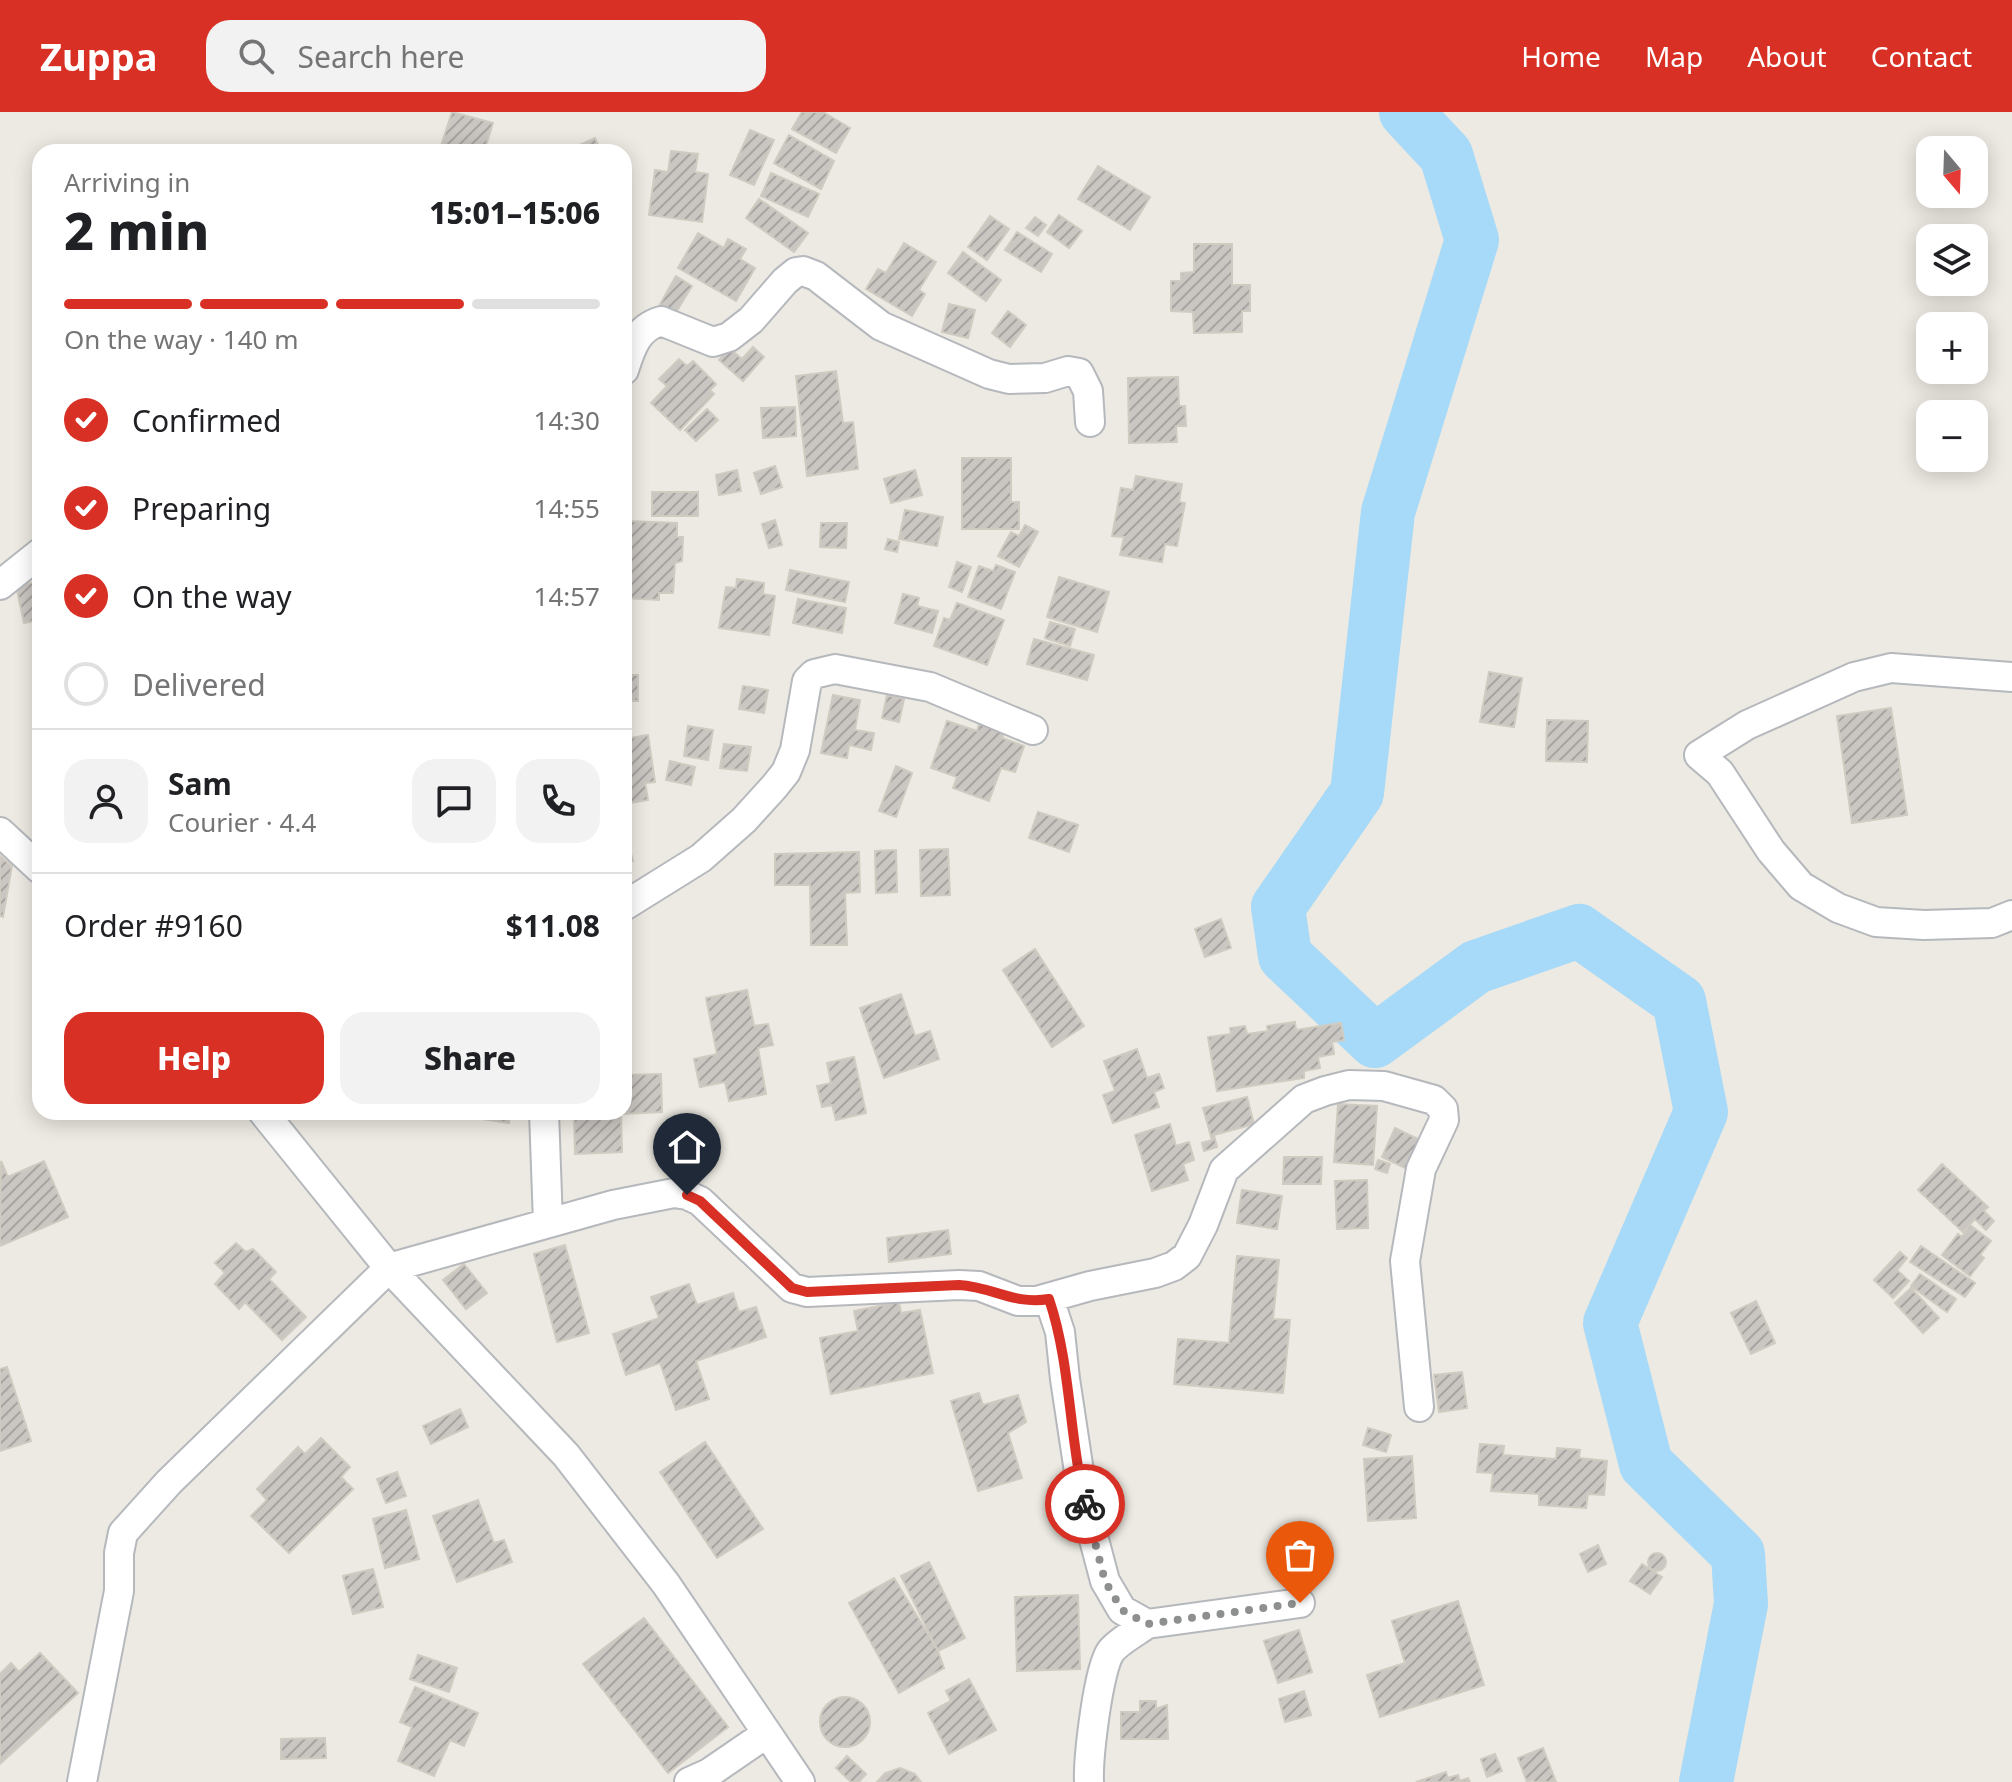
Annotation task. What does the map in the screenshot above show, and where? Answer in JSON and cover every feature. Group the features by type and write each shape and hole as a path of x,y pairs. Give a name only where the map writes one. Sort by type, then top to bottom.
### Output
{"street":[{"path":"632,348 646,326 661,321 713,342 721,341 751,320 785,281 796,272 803,271 816,276 881,326 989,374 1009,379 1045,378 1068,371 1079,373 1088,391 1090,422"},
{"path":"0,585 32,559"},
{"path":"2012,677 1891,668 1854,677 1747,725 1699,755 1720,773 1771,851 1801,886 1838,908 1876,922 1924,925 1992,923 2012,915"},
{"path":"632,901 701,858 744,820 774,787 786,772 795,750 807,681 814,674 835,669 930,687 1033,730"},
{"path":"0,832 32,862"},
{"path":"82,1782 119,1591 119,1553 123,1533 169,1482 389,1268 548,1223 613,1205 674,1193 700,1201 792,1288 807,1292 959,1285 979,1286 1018,1301 1049,1299 1174,1266 1187,1256 1203,1225 1224,1170 1304,1099 1349,1085 1384,1086 1434,1100 1443,1109 1444,1120 1421,1169 1405,1261 1419,1407"},
{"path":"269,1120 389,1268 566,1455 666,1584 800,1782"},
{"path":"544,1120 548,1223"},
{"path":"1049,1299 1060,1332 1083,1498 1105,1581 1122,1610 1147,1624"},
{"path":"1089,1782 1088,1757 1111,1651 1147,1624 1300,1603"},
{"path":"689,1782 709,1773 766,1734"}],"building":[{"path":"452,112 493,123 486,144 442,144"},
{"path":"802,112 823,112 850,128 836,153 792,129"},
{"path":"750,130 774,140 754,185 730,175"},
{"path":"789,135 834,161 821,189 774,163"},
{"path":"595,138 598,144 582,144"},
{"path":"671,151 698,154 695,172 708,174 702,222 649,215 655,170 668,172"},
{"path":"1098,166 1150,197 1130,230 1078,199"},
{"path":"771,173 819,194 808,217 761,196"},
{"path":"759,199 808,233 794,252 746,218"},
{"path":"1059,215 1082,231 1069,248 1047,232"},
{"path":"990,216 1009,229 987,260 968,247"},
{"path":"1035,217 1046,225 1038,236 1026,228"},
{"path":"1017,232 1052,254 1041,272 1005,250"},
{"path":"698,233 724,248 728,239 746,249 740,259 755,268 736,301 678,268"},
{"path":"904,243 936,262 919,290 925,294 912,316 866,289 878,269 886,273"},
{"path":"1194,244 1232,244 1232,285 1250,285 1250,311 1242,311 1242,332 1194,333 1193,312 1171,311 1171,281 1181,281 1181,273 1194,272"},
{"path":"963,252 1001,280 986,301 948,273"},
{"path":"676,276 692,286 675,314 659,306"},
{"path":"949,304 975,310 968,338 942,332"},
{"path":"1008,311 1026,325 1010,347 992,333"},
{"path":"753,347 764,357 743,381 719,360 729,348 742,359"},
{"path":"679,359 687,366 693,361 716,384 710,390 714,394 680,430 651,403 667,386 659,379"},
{"path":"836,371 843,423 853,422 858,469 807,476 796,376"},
{"path":"1178,377 1179,406 1185,406 1186,426 1176,426 1177,442 1129,443 1128,378"},
{"path":"795,407 796,436 763,438 761,408"},
{"path":"707,409 718,420 696,441 685,430"},
{"path":"962,458 1011,458 1011,502 1019,502 1019,529 962,529"},
{"path":"775,466 782,487 761,494 754,473"},
{"path":"737,470 741,491 719,495 716,475"},
{"path":"915,470 922,495 891,503 884,479"},
{"path":"1136,476 1182,484 1179,502 1185,503 1177,546 1165,544 1162,562 1120,555 1124,537 1112,536 1121,488 1133,490"},
{"path":"652,492 698,492 698,516 652,516"},
{"path":"905,510 943,517 937,546 899,539"},
{"path":"775,520 782,545 769,548 762,524"},
{"path":"632,521 677,523 677,537 683,537 682,561 675,563 673,593 659,593 659,600 632,598"},
{"path":"821,523 847,523 846,548 820,547"},
{"path":"1025,525 1038,532 1019,567 998,556 1011,532 1019,536"},
{"path":"888,539 899,542 897,552 885,549"},
{"path":"957,562 971,567 962,592 949,587"},
{"path":"996,565 1015,572 1001,609 968,597 979,566 993,571"},
{"path":"790,570 849,582 845,602 786,590"},
{"path":"1059,577 1109,592 1097,632 1047,617"},
{"path":"737,579 764,583 763,594 775,596 769,635 719,628 726,587 736,588"},
{"path":"32,583 32,622 24,623 16,586"},
{"path":"903,594 919,598 917,606 938,611 932,633 895,623"},
{"path":"798,599 846,608 842,633 793,623"},
{"path":"957,603 1004,620 987,665 934,646 944,618 950,620"},
{"path":"1050,622 1075,629 1070,646 1045,638"},
{"path":"1034,639 1094,655 1087,680 1027,664"},
{"path":"1489,672 1522,678 1514,727 1480,722"},
{"path":"632,675 638,675 638,701 632,701"},
{"path":"743,686 768,690 764,713 739,709"},
{"path":"833,695 860,700 855,730 874,733 871,750 849,745 847,758 821,753"},
{"path":"887,695 904,699 899,722 882,718"},
{"path":"1891,708 1907,815 1852,823 1837,716"},
{"path":"1547,720 1588,721 1587,762 1546,761"},
{"path":"947,721 977,731 980,721 1005,729 1002,738 1024,746 1015,772 1001,768 989,801 953,788 957,777 931,768"},
{"path":"688,726 713,730 708,760 684,756"},
{"path":"648,735 655,782 645,783 648,800 632,803 632,738"},
{"path":"724,744 751,747 747,771 720,768"},
{"path":"670,761 695,767 691,785 666,780"},
{"path":"896,766 912,773 896,817 879,811"},
{"path":"1038,812 1078,825 1069,852 1029,838"},
{"path":"948,849 950,895 921,896 920,850"},
{"path":"896,850 897,892 876,893 875,851"},
{"path":"859,852 860,892 845,893 847,945 811,945 810,885 775,885 775,854"},
{"path":"0,856 12,866 3,917 0,916"},
{"path":"1221,919 1231,948 1205,957 1195,929"},
{"path":"1035,949 1084,1026 1052,1047 1003,970"},
{"path":"747,990 754,1026 768,1024 773,1045 758,1048 766,1094 729,1101 725,1082 700,1087 694,1059 717,1054 706,998"},
{"path":"901,994 915,1036 930,1031 939,1059 884,1078 860,1008"},
{"path":"1295,1022 1296,1030 1341,1023 1344,1040 1332,1042 1334,1054 1318,1057 1320,1068 1304,1071 1304,1078 1217,1091 1208,1037 1231,1034 1230,1028 1245,1026 1247,1034 1268,1031 1267,1026"},
{"path":"1137,1049 1147,1078 1159,1074 1164,1088 1154,1092 1159,1107 1113,1123 1103,1095 1115,1091 1104,1061"},
{"path":"854,1057 866,1113 836,1120 832,1105 822,1107 817,1086 831,1083 827,1063"},
{"path":"661,1074 662,1112 632,1113 632,1075"},
{"path":"1247,1097 1254,1124 1214,1135 1217,1147 1204,1151 1202,1143 1212,1140 1203,1108"},
{"path":"1338,1104 1377,1106 1373,1165 1334,1162"},
{"path":"574,1120 621,1120 622,1152 575,1154"},
{"path":"1170,1124 1176,1146 1189,1142 1194,1160 1183,1164 1188,1180 1152,1191 1135,1135"},
{"path":"1395,1128 1420,1140 1407,1169 1382,1157"},
{"path":"1284,1157 1322,1157 1321,1184 1283,1184"},
{"path":"1378,1160 1390,1164 1387,1173 1375,1169"},
{"path":"1,1161 8,1177 44,1161 68,1217 0,1246"},
{"path":"1942,1164 1988,1207 1984,1211 1994,1221 1986,1230 1975,1219 1963,1232 1918,1190"},
{"path":"1367,1180 1368,1228 1337,1229 1335,1181"},
{"path":"1242,1190 1282,1196 1277,1229 1237,1223"},
{"path":"1970,1225 1991,1241 1980,1255 1984,1258 1970,1276 1942,1255 1958,1234 1962,1237"},
{"path":"948,1230 951,1254 889,1262 887,1238"},
{"path":"236,1243 246,1252 253,1249 276,1272 269,1279 306,1317 282,1340 245,1302 239,1309 215,1284 225,1273 215,1263"},
{"path":"565,1245 589,1333 557,1342 534,1254"},
{"path":"1921,1246 1975,1283 1965,1297 1910,1262"},
{"path":"1900,1252 1907,1258 1897,1270 1909,1281 1893,1298 1874,1280"},
{"path":"1237,1256 1279,1260 1273,1319 1290,1320 1283,1393 1174,1384 1178,1339 1229,1343"},
{"path":"464,1264 487,1293 466,1309 443,1280"},
{"path":"1920,1274 1956,1299 1947,1312 1911,1286"},
{"path":"689,1284 697,1305 733,1293 739,1312 756,1307 766,1337 696,1361 709,1399 676,1410 660,1363 626,1375 613,1334 659,1318 651,1297"},
{"path":"1911,1288 1939,1318 1923,1333 1895,1303"},
{"path":"1756,1301 1775,1343 1751,1354 1731,1313"},
{"path":"899,1302 901,1313 920,1310 933,1373 831,1394 820,1338 858,1331 854,1311"},
{"path":"7,1367 31,1441 0,1451 0,1369"},
{"path":"1462,1372 1467,1408 1439,1412 1434,1375"},
{"path":"979,1393 983,1405 1018,1395 1026,1422 1008,1433 1022,1478 978,1491 951,1401"},
{"path":"460,1409 468,1427 431,1444 423,1426"},
{"path":"1368,1428 1391,1435 1386,1452 1363,1445"},
{"path":"321,1438 350,1467 341,1477 353,1489 289,1553 251,1516 267,1500 257,1489 298,1447 305,1454"},
{"path":"705,1442 763,1529 717,1558 660,1472"},
{"path":"1480,1444 1504,1446 1503,1455 1556,1459 1557,1448 1580,1450 1579,1458 1607,1461 1604,1495 1588,1494 1586,1508 1539,1505 1539,1494 1491,1491 1493,1473 1477,1472"},
{"path":"1412,1456 1416,1518 1368,1521 1364,1459"},
{"path":"397,1472 406,1496 386,1503 377,1479"},
{"path":"478,1500 494,1543 504,1540 512,1562 457,1582 433,1516"},
{"path":"406,1510 419,1559 385,1568 373,1519"},
{"path":"1598,1545 1606,1564 1588,1572 1580,1554"},
{"path":"1657,1553 1666,1562 1657,1571 1648,1562"},
{"path":"929,1562 965,1638 938,1651 901,1576"},
{"path":"1642,1564 1662,1577 1650,1594 1630,1581"},
{"path":"373,1569 383,1607 353,1614 343,1576"},
{"path":"894,1578 938,1651 944,1668 899,1693 849,1603"},
{"path":"1078,1595 1080,1669 1017,1671 1015,1597"},
{"path":"1458,1601 1484,1685 1380,1717 1367,1675 1405,1663 1392,1621"},
{"path":"644,1618 728,1727 668,1773 583,1664"},
{"path":"1299,1630 1312,1672 1278,1683 1264,1641"},
{"path":"40,1653 78,1693 0,1764 0,1674 11,1663 19,1672"},
{"path":"418,1655 457,1668 449,1692 410,1679"},
{"path":"969,1679 996,1730 949,1754 928,1713 951,1701 946,1691"},
{"path":"415,1687 478,1713 464,1746 450,1740 434,1776 398,1761 412,1727 400,1722"},
{"path":"1304,1691 1311,1715 1285,1722 1279,1699"},
{"path":"845,1697 863,1704 870,1722 863,1740 845,1747 827,1740 820,1722 827,1704"},
{"path":"1140,1701 1156,1701 1156,1709 1167,1705 1168,1739 1121,1739 1121,1712 1140,1712"},
{"path":"325,1738 326,1758 281,1759 281,1739"},
{"path":"1543,1748 1556,1782 1527,1782 1518,1758"},
{"path":"1495,1754 1502,1771 1487,1777 1481,1759"},
{"path":"847,1756 866,1774 859,1782 851,1782 836,1768"},
{"path":"900,1768 915,1774 921,1782 877,1782 885,1773"},
{"path":"1446,1772 1448,1778 1458,1775 1460,1781 1468,1778 1470,1782 1416,1782"}],"waterway":[{"path":"1406,112 1446,155 1472,240 1388,512 1357,793 1278,907 1285,956 1375,1041 1476,967 1579,931 1679,1001 1701,1112 1610,1323 1646,1464 1738,1554 1741,1604 1706,1782"}],"way so far":[{"path":"1085,1504 1105,1581 1122,1610 1147,1624 1300,1603"}],"route":[{"path":"687,1195 700,1201 792,1288 807,1292 959,1285 979,1286 1018,1301 1049,1299 1060,1332 1085,1504"}]}
